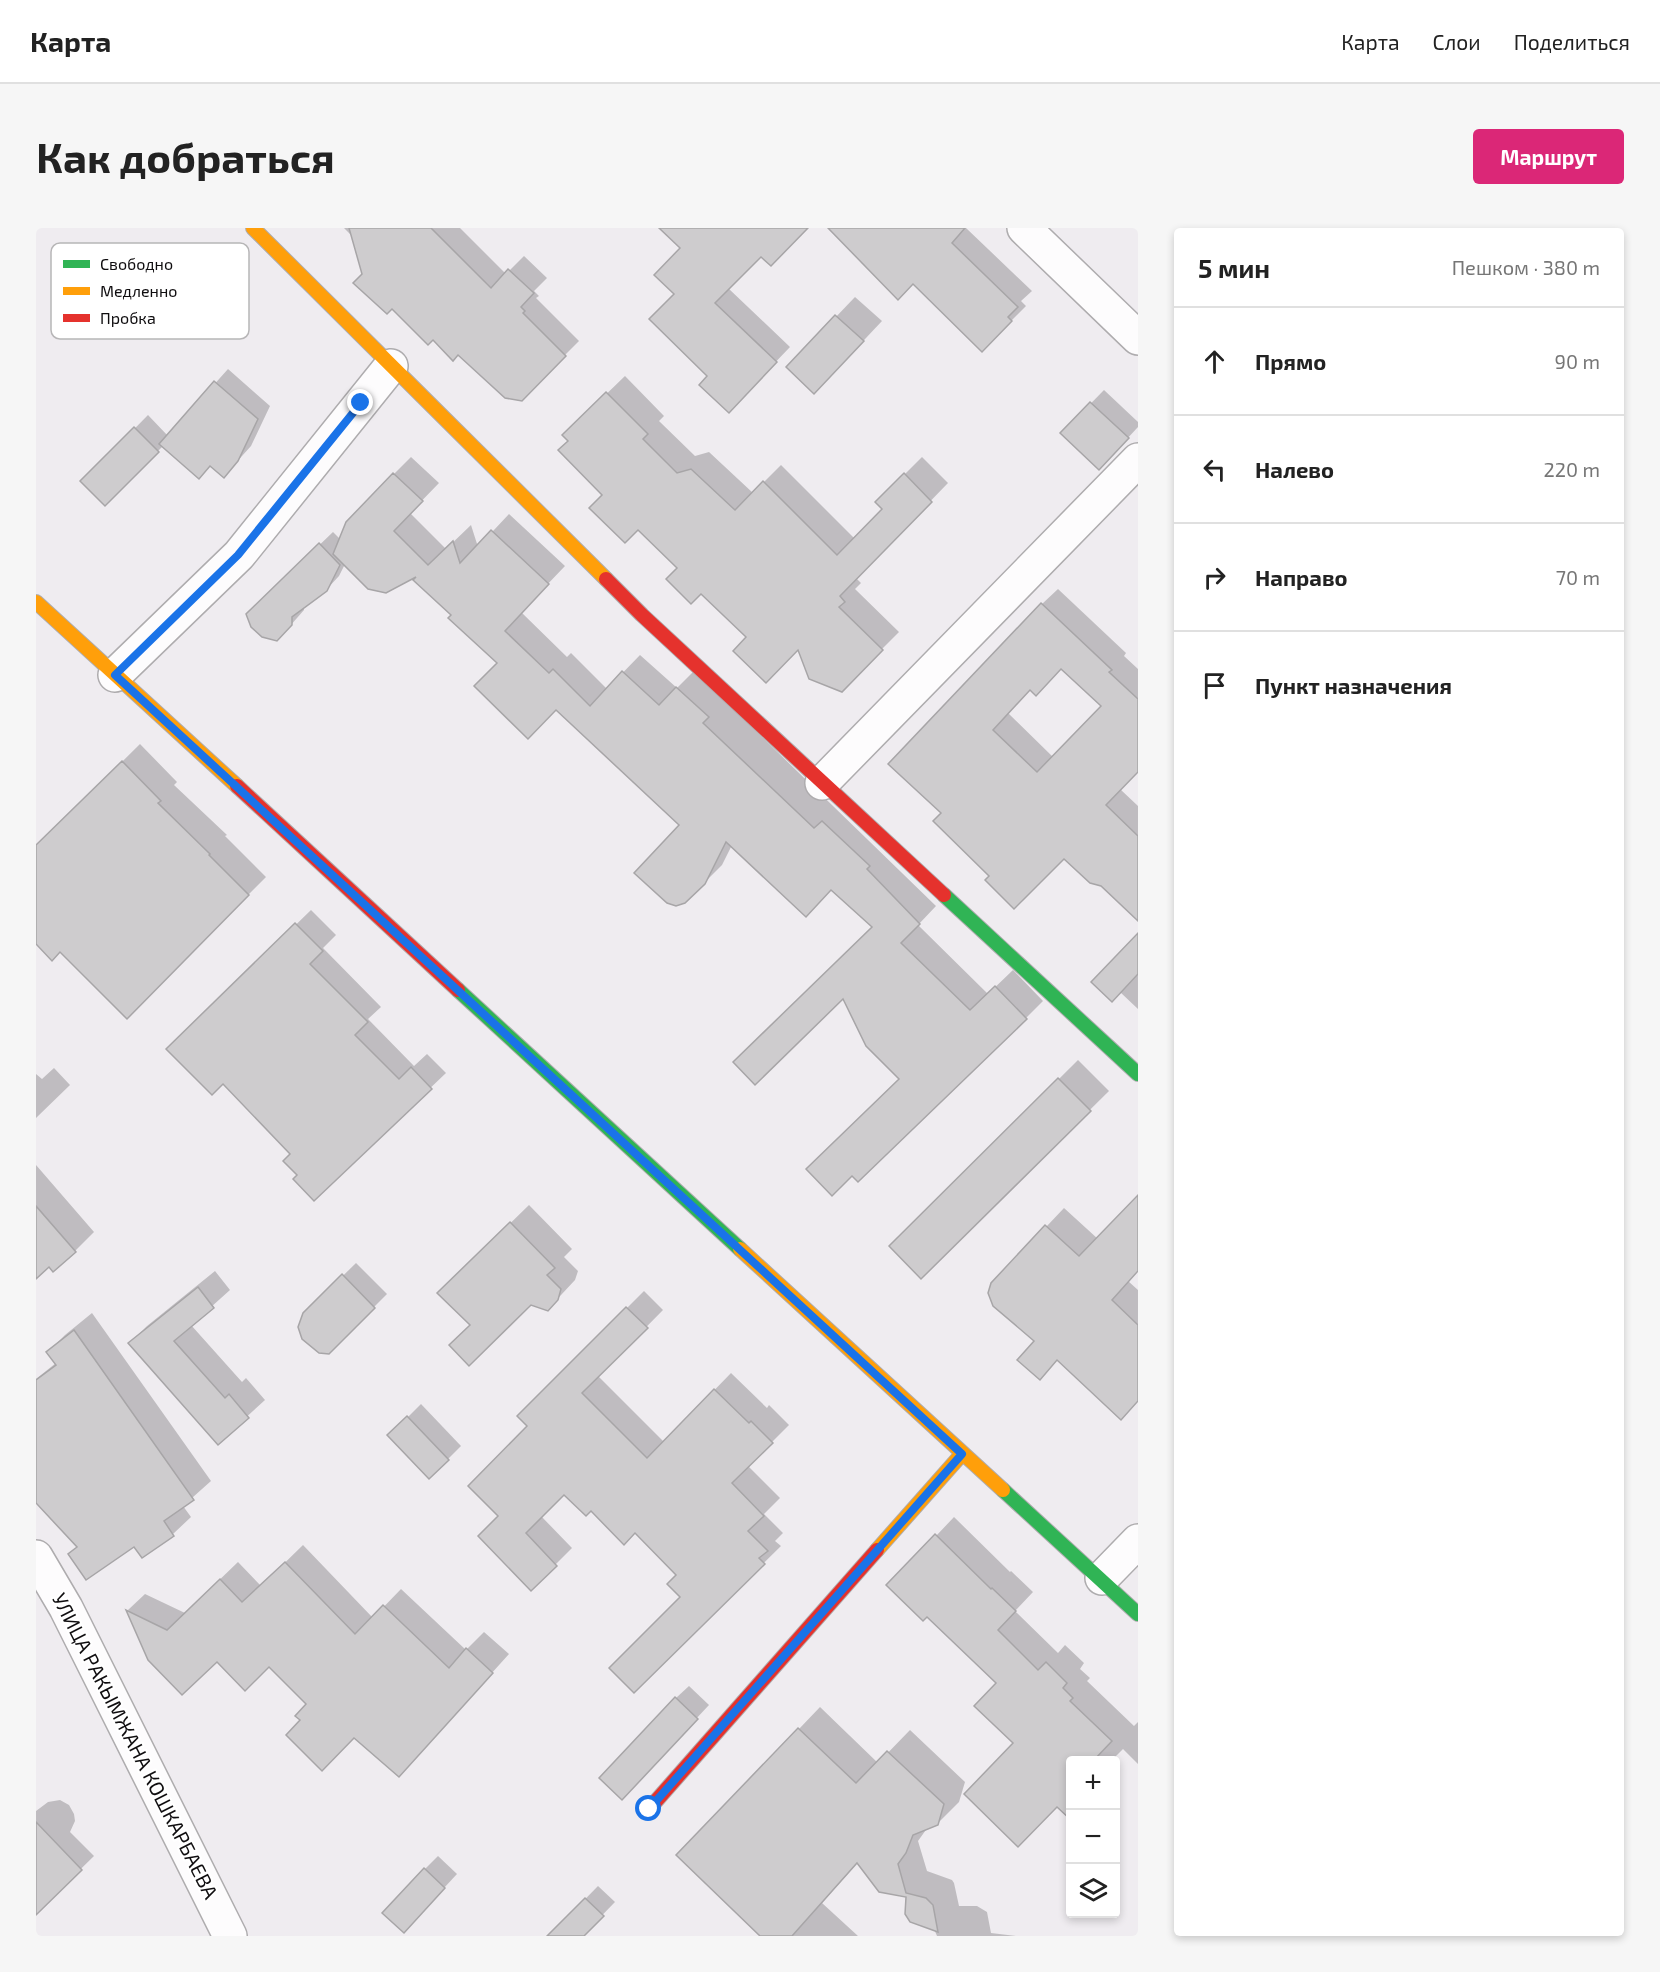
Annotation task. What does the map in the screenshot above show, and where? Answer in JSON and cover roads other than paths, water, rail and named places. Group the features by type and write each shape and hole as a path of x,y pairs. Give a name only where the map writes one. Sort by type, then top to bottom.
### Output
{"street":[{"path":"253,228 642,615 1138,1074"},
{"path":"1024,228 1138,338"},
{"path":"115,675 238,555 391,366"},
{"path":"822,783 1138,460"},
{"path":"36,602 962,1454 1102,1578 1138,1614"},
{"path":"649,1809 962,1454"},
{"path":"1102,1578 1138,1541"},
{"name":"УЛИЦА РАКЫМЖАНА КОШКАРБАЕВА","path":"36,1557 66,1608 230,1936"}]}
